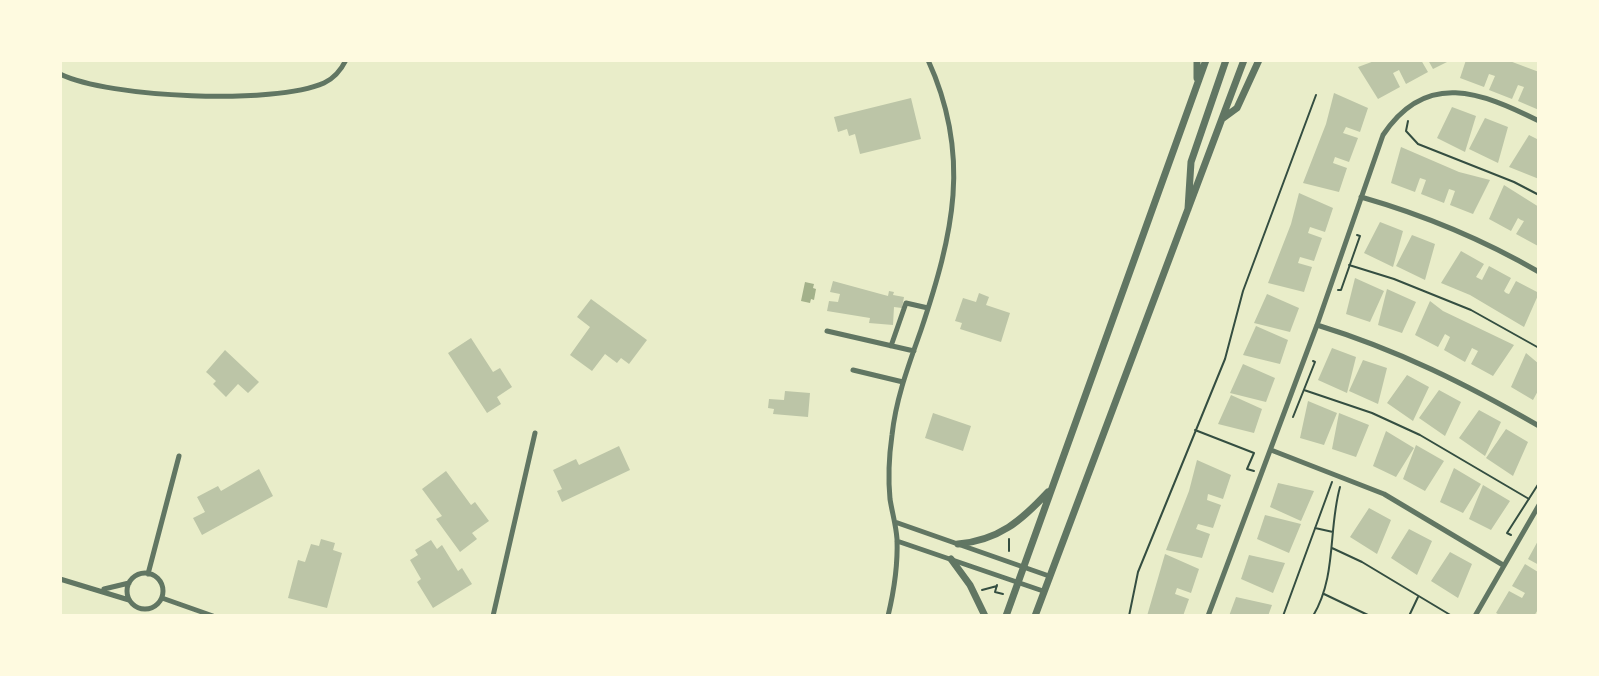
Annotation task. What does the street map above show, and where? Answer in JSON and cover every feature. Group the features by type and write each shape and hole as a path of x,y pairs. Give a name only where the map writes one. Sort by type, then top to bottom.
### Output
{"street":[{"path":"60,74 100,87 236,98 319,85 335,76 346,60"},
{"path":"888,616 894,584 897,541 896,522 890,501 890,457 903,381 948,240 956,175 947,114 928,60"},
{"path":"1197,60 1197,86"},
{"path":"1006,616 1206,60"},
{"path":"1188,211 1187,188 1191,162 1226,60"},
{"path":"1035,616 1244,60"},
{"path":"1222,119 1237,108 1259,60"},
{"path":"1208,616 1317,325 1383,135 1402,111 1427,97 1455,92 1473,93 1491,99 1539,121"},
{"path":"1361,197 1442,224 1494,247 1539,272"},
{"path":"891,346 904,306 908,303 928,308"},
{"path":"1317,325 1427,365 1539,426"},
{"path":"827,331 914,351"},
{"path":"853,370 903,381"},
{"path":"494,616 535,433"},
{"path":"1270,450 1343,476 1424,516 1503,565"},
{"path":"148,574 179,456"},
{"path":"958,544 981,540 1007,531 1033,510 1050,490"},
{"path":"1475,616 1539,505"},
{"path":"896,522 1049,576"},
{"path":"897,541 1043,591"},
{"path":"951,559 975,594 985,616"},
{"path":"60,579 100,589 129,600 136,607 146,609 156,606 162,598 161,582 148,574 135,576 129,583 127,591 129,600"},
{"path":"100,589 129,583"},
{"path":"162,598 213,616"}],"path":[{"path":"1130,616 1138,572 1225,359 1243,291 1316,95"},
{"path":"1402,111 1408,120 1406,131 1418,144 1514,182 1539,195"},
{"path":"1349,265 1394,279 1471,310 1539,348"},
{"path":"1304,390 1372,413 1420,435 1528,499"},
{"path":"1195,430 1254,453 1247,469 1261,474"},
{"path":"1283,616 1336,474"},
{"path":"1313,616 1328,582 1333,516 1343,476"},
{"path":"1518,539 1507,533 1539,483"},
{"path":"1315,528 1333,532"},
{"path":"1332,548 1362,562 1452,616"},
{"path":"975,594 997,586"},
{"path":"1324,594 1370,616"},
{"path":"1409,616 1418,596"}],"shaded area":[{"path":"805,282 814,284 813,288 816,289 814,300 811,299 810,303 801,301"}],"building":[{"path":"1377,60 1421,60 1428,72 1406,84 1399,70 1393,73 1400,87 1378,99 1358,67"},
{"path":"1428,60 1451,60 1433,69"},
{"path":"1466,60 1507,60 1539,72 1539,110 1518,101 1524,87 1518,85 1512,99 1489,90 1495,76 1489,74 1484,87 1460,78"},
{"path":"1334,93 1368,108 1360,132 1346,127 1343,133 1358,138 1349,162 1335,157 1333,163 1347,168 1339,192 1303,183 1326,124"},
{"path":"911,98 921,139 860,154 855,134 849,136 847,129 838,132 834,117"},
{"path":"1452,107 1476,116 1465,152 1437,138"},
{"path":"1485,118 1508,127 1498,163 1469,149"},
{"path":"1529,135 1539,140 1539,179 1509,167"},
{"path":"1401,147 1459,172 1490,180 1473,214 1450,205 1455,191 1449,189 1444,203 1421,194 1426,180 1420,178 1415,192 1391,183"},
{"path":"1504,185 1539,207 1538,246 1516,234 1524,221 1518,218 1511,231 1489,219"},
{"path":"1299,193 1333,208 1325,232 1310,227 1308,233 1322,238 1314,261 1300,257 1298,263 1312,267 1304,292 1268,283 1291,224"},
{"path":"1380,222 1403,231 1393,267 1364,253"},
{"path":"1412,235 1435,244 1425,280 1396,266"},
{"path":"1461,251 1484,264 1476,277 1482,280 1489,266 1511,278 1504,291 1506,293 1509,294 1516,281 1539,293 1524,327 1470,295 1441,283"},
{"path":"1355,278 1384,291 1370,322 1346,314"},
{"path":"833,281 888,296 889,291 894,292 893,295 904,297 902,308 894,307 893,325 869,323 870,318 827,311 829,301 838,302 840,294 830,292"},
{"path":"1387,289 1416,302 1402,333 1378,325"},
{"path":"979,293 989,297 986,305 1010,313 1001,342 960,329 962,323 955,321 963,298 976,302"},
{"path":"1267,294 1299,308 1290,332 1254,323"},
{"path":"591,299 647,340 629,364 621,358 617,363 605,354 592,371 570,355 590,327 577,317"},
{"path":"1430,301 1443,311 1514,345 1493,376 1471,364 1478,351 1472,348 1465,362 1444,350 1450,337 1445,334 1438,347 1415,335"},
{"path":"1256,326 1288,340 1280,364 1243,355"},
{"path":"471,338 493,372 500,368 512,387 497,397 501,404 487,413 448,353"},
{"path":"1332,348 1356,357 1347,393 1318,380"},
{"path":"225,350 259,382 248,393 238,384 226,397 213,384 216,381 206,372"},
{"path":"1526,353 1539,364 1539,389 1533,400 1511,387"},
{"path":"1363,360 1387,368 1378,404 1349,391"},
{"path":"1243,364 1275,378 1266,402 1230,393"},
{"path":"1407,375 1429,387 1413,421 1387,403"},
{"path":"1439,390 1461,402 1445,436 1419,418"},
{"path":"785,391 810,393 808,417 773,414 774,409 768,408 769,399 784,400"},
{"path":"1231,395 1262,409 1254,433 1218,424"},
{"path":"1308,401 1337,413 1324,445 1300,438"},
{"path":"1479,410 1501,422 1485,456 1459,438"},
{"path":"933,413 971,426 963,451 925,438"},
{"path":"1339,413 1369,425 1356,457 1332,449"},
{"path":"1506,429 1528,442 1513,476 1486,458"},
{"path":"1386,431 1414,448 1396,477 1373,466"},
{"path":"1416,445 1444,461 1425,491 1403,479"},
{"path":"619,446 630,470 562,502 557,491 562,489 553,470 576,459 579,465"},
{"path":"1197,460 1231,475 1223,499 1208,494 1207,500 1221,505 1213,528 1198,524 1196,529 1210,534 1202,558 1166,550 1189,491"},
{"path":"1454,468 1481,484 1463,513 1440,502"},
{"path":"259,469 273,496 202,535 193,518 205,512 197,497 218,486 221,491"},
{"path":"446,471 471,505 475,502 489,521 472,533 477,539 460,552 436,519 442,516 422,489"},
{"path":"1278,483 1314,491 1301,521 1270,507"},
{"path":"1483,485 1510,501 1491,530 1469,519"},
{"path":"1369,508 1391,520 1377,554 1350,537"},
{"path":"1265,515 1301,524 1289,553 1257,539"},
{"path":"1409,529 1432,541 1417,575 1391,558"},
{"path":"321,539 335,543 333,550 342,553 327,608 288,598 298,560 305,562 311,544 319,546"},
{"path":"1539,539 1539,565 1528,559"},
{"path":"431,540 437,549 442,545 458,571 462,568 472,584 433,608 417,582 421,579 410,560 418,555 415,550"},
{"path":"1450,552 1472,564 1458,598 1431,581"},
{"path":"1165,554 1199,569 1191,593 1177,588 1175,594 1189,599 1183,616 1147,616"},
{"path":"1249,555 1285,563 1273,593 1241,579"},
{"path":"1525,564 1538,572 1539,569 1539,608 1534,616 1502,616 1496,613 1509,591 1522,598 1525,593 1512,586"},
{"path":"1236,597 1272,605 1268,616 1229,616"}]}
